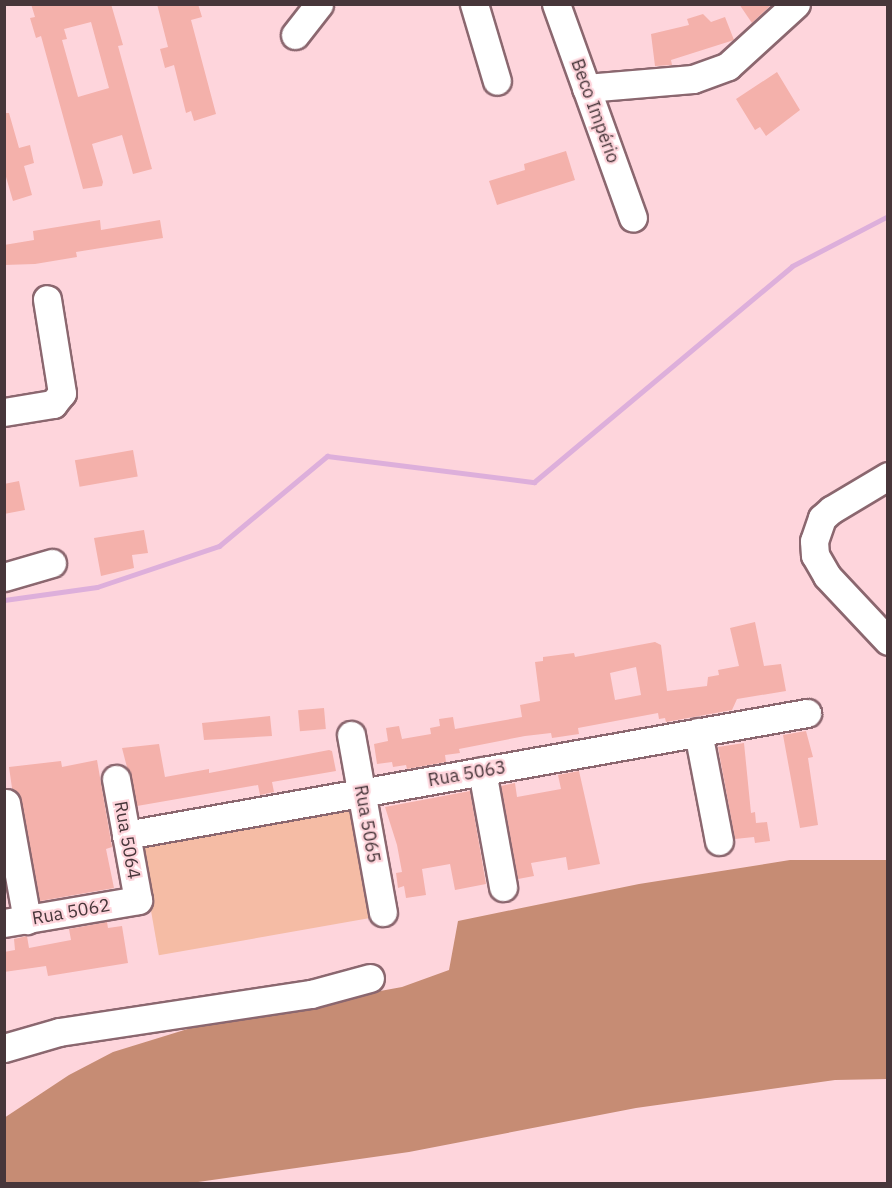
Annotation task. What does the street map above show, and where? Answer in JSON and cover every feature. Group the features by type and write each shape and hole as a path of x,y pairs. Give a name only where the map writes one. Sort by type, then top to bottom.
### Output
{"street":[{"path":"295,34 320,4"},
{"path":"474,4 497,81"},
{"name":"Beco Império","path":"556,4 633,218"},
{"path":"586,88 693,80 728,66 796,4"},
{"path":"4,412 53,404 62,393 47,299"},
{"path":"888,476 831,510 822,518 814,541 815,555 827,576 888,641"},
{"path":"4,577 52,563"},
{"name":"Rua 5063","path":"126,835 807,713"},
{"path":"698,732 719,841"},
{"name":"Rua 5065","path":"351,735 383,912"},
{"path":"482,771 503,887"},
{"name":"Rua 5064","path":"116,779 138,900"},
{"path":"6,803 16,922"},
{"name":"Rua 5062","path":"16,922 138,900"},
{"path":"4,1048 59,1032 311,994 370,978"}],"shaded area":[{"path":"349,807 369,918 159,955 139,844"},
{"path":"790,860 887,860 887,1079 835,1080 636,1108 409,1152 184,1184 5,1183 4,1118 69,1075 113,1052 207,1023 402,987 449,970 458,921 639,884"}],"building":[{"path":"31,4 111,4 123,45 118,46 152,169 133,174 122,135 92,144 103,182 102,186 83,189 41,36 36,38 30,18 35,17","holes":["91,22 109,88 78,97 62,40 67,39 64,29"]},
{"path":"157,4 198,4 202,17 191,20 216,114 194,121 191,111 186,113 174,65 165,68 160,49 168,47"},
{"path":"739,4 772,4 752,23"},
{"path":"703,14 711,22 725,17 734,40 671,60 672,65 655,66 651,34 689,25 687,19"},
{"path":"777,72 800,110 766,136 760,127 755,130 736,99"},
{"path":"4,113 9,113 19,148 30,145 34,163 24,166 32,195 13,201 4,170"},
{"path":"566,151 575,180 497,205 489,181 525,170 524,164"},
{"path":"100,220 101,230 160,220 163,238 76,252 77,257 35,264 4,265 4,245 34,240 33,231"},
{"path":"133,450 138,477 80,487 75,460"},
{"path":"19,481 25,510 4,514 4,484"},
{"path":"144,530 148,553 132,555 134,568 101,576 94,538"},
{"path":"755,622 764,666 781,664 786,691 737,699 732,710 666,722 665,718 659,719 658,713 578,728 579,734 552,738 551,733 525,736 459,749 460,753 445,755 446,762 407,769 406,765 393,767 392,762 377,764 374,744 388,741 386,728 399,726 402,739 431,734 430,728 440,726 439,719 453,717 455,729 522,717 520,705 540,701 535,662 543,661 543,657 574,653 575,657 655,642 661,645 667,691 707,686 708,677 719,675 718,670 739,666 730,628","holes":["636,667 641,695 615,700 610,673"]},
{"path":"324,708 326,729 300,731 298,710"},
{"path":"270,716 272,736 204,740 202,723"},
{"path":"806,731 813,757 808,758 818,825 800,828 783,735"},
{"path":"744,743 751,813 755,812 756,823 767,822 770,841 755,843 754,837 735,839 718,747"},
{"path":"159,744 165,777 209,769 209,773 329,750 332,751 336,771 272,782 274,792 260,795 258,785 137,806 122,748"},
{"path":"97,760 112,847 106,849 114,888 40,901 21,800 12,788 9,767 61,761 62,767"},
{"path":"579,771 600,864 568,870 566,857 531,863 534,876 518,879 501,786 515,783 517,797 561,789 558,775"},
{"path":"470,791 486,884 455,890 450,864 422,869 426,895 406,898 404,886 398,888 396,873 402,872 397,845 385,807"},
{"path":"107,922 108,928 122,926 128,963 48,976 46,966 4,972 4,952 15,950 14,939 27,936 29,948 71,940 69,929"}],"waterway":[{"path":"4,600 97,587 219,546 327,456 534,482 792,266 888,216"}]}
